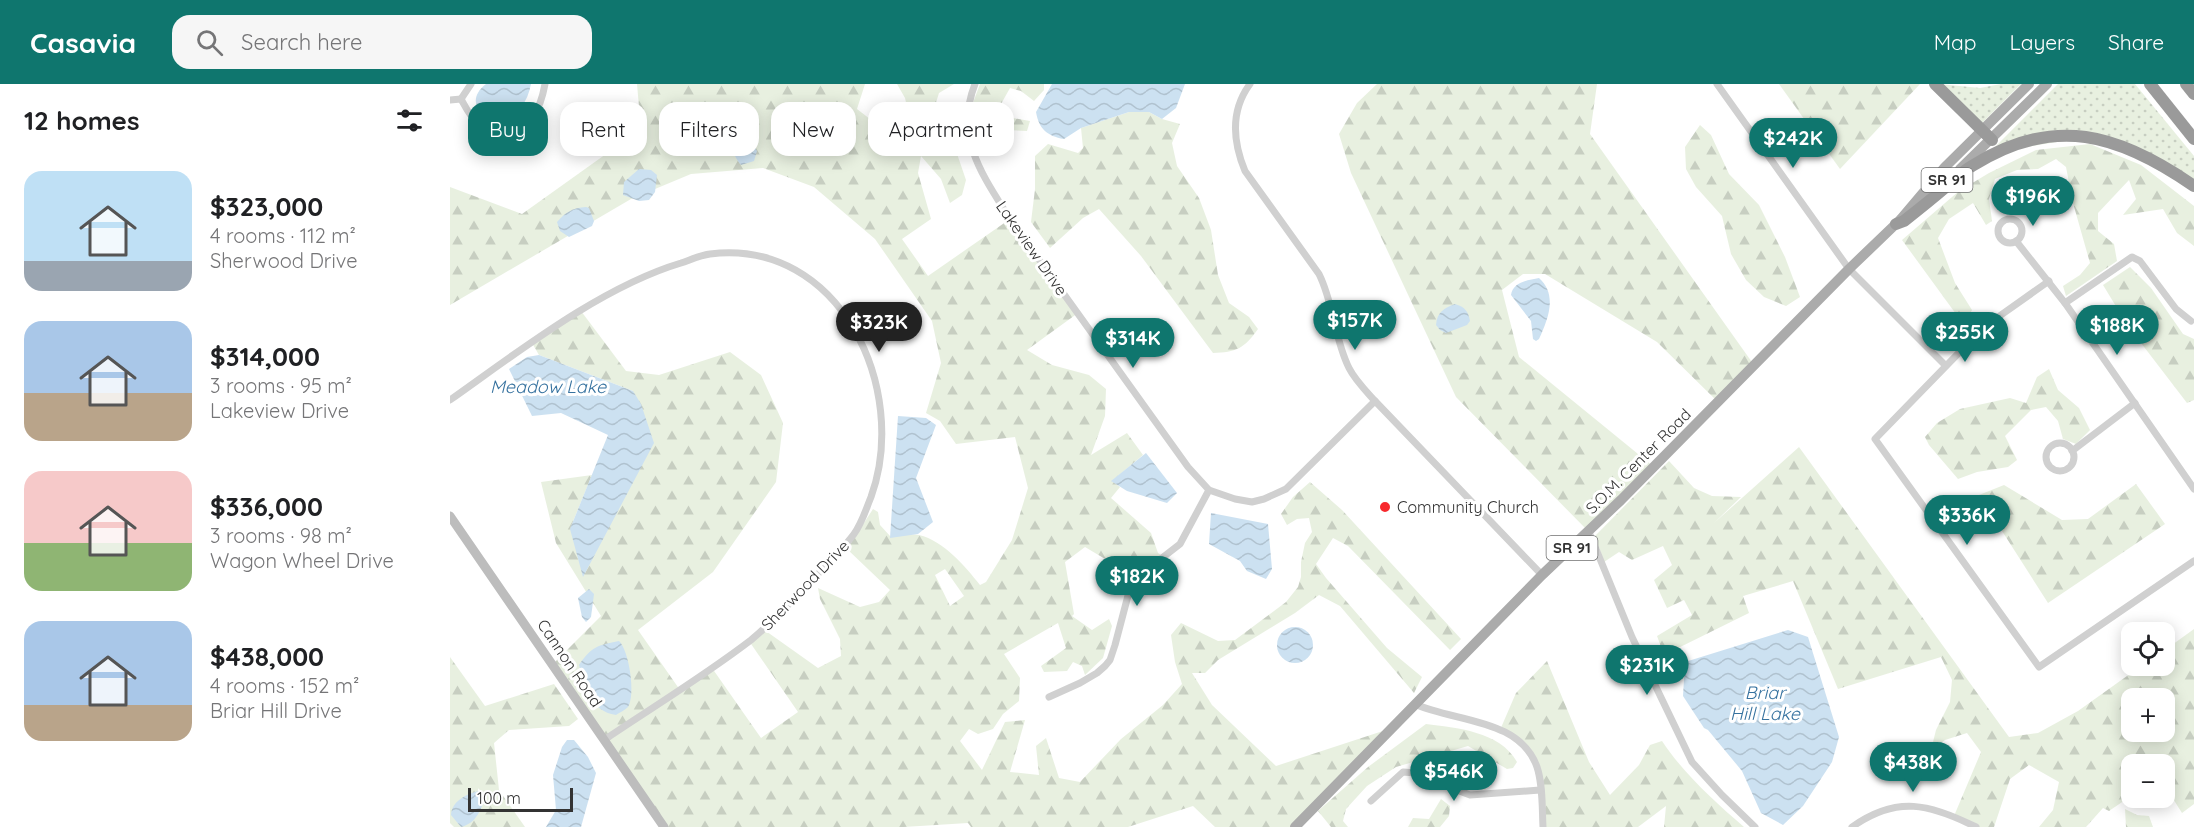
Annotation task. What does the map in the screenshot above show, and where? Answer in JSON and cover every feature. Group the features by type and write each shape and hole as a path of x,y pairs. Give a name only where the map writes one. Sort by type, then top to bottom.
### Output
{"highway":[{"path":"1935,84 1992,140"},
{"path":"2150,84 2194,139"},
{"path":"2186,84 2194,94"},
{"path":"1898,221 1904,221 1971,166 2005,149 2040,137 2070,134 2100,139 2140,154 2194,186"}],"main road":[{"name":"S.O.M. Center Road","path":"1898,221 1945,167 2029,84"},
{"name":"S.O.M. Center Road","path":"1294,827 1542,575 1588,532 1849,269 1898,221 1992,140 2047,84"},
{"name":"Cannon Road","path":"450,516 664,827"}],"street":[{"path":"461,99 471,84"},
{"path":"461,99 475,121 485,126 497,128 523,125 533,117 538,109 545,84"},
{"name":"Lakeview Drive","path":"975,84 970,97 967,118 969,140 974,158 986,180 1010,219 1182,458 1209,490"},
{"path":"1250,84 1243,93 1236,111 1234,132 1238,155 1245,171 1319,274 1328,293 1343,353 1350,370 1375,401 1542,575"},
{"path":"1718,84 1849,269 1945,365"},
{"path":"450,100 461,99"},
{"path":"2016,241 2065,303 2194,489"},
{"name":"Sherwood Drive","path":"450,400 513,356 617,290 654,271 709,254 759,257 782,264 806,277 824,290 840,308 861,340 872,365 879,391 882,422 880,456 875,484 855,532 801,591 753,638 697,679 604,740"},
{"path":"2065,303 2133,257 2140,261 2176,309 2192,321"},
{"path":"2049,281 1984,327 1875,439 2039,667 2194,561"},
{"path":"1048,697 1080,683 1105,666 1115,645 1130,588 1144,572 1180,544 1209,490 1252,502 1286,489 1375,401"},
{"path":"2072,451 2135,403"},
{"path":"2056,443 2066,444 2072,451 2072,464 2065,470 2056,470 2046,461 2049,448 2056,443"},
{"path":"1588,532 1632,637 1692,762 1755,827"},
{"path":"1415,704 1427,710 1509,734 1528,753 1537,767 1543,827"},
{"path":"1371,801 1403,772 1429,774 1454,789 1470,795 1540,790"},
{"path":"1852,827 1868,816 1893,807 1915,805 1934,808 1976,827"}],"green space":[{"path":"637,84 865,84 857,109 868,117 868,156 921,156 918,173 931,219 902,239 928,276 1010,219 1078,313 1027,350 1052,365 1089,375 1106,389 1105,416 1091,455 1127,433 1143,455 1112,481 1120,487 1111,498 1151,533 1158,553 1164,557 1137,578 1085,547 1065,562 1074,614 1072,616 1092,630 1109,619 1112,626 1103,658 1085,675 1082,666 1073,662 1067,671 1044,672 1041,666 1066,648 1058,623 1004,654 1020,678 1019,701 1003,714 993,729 978,734 969,729 960,741 982,770 1005,722 1025,720 1010,772 1039,775 1036,746 1046,738 1059,778 1080,782 1121,739 1163,705 1182,684 1175,662 1171,635 1181,623 1218,641 1235,640 1286,602 1298,587 1305,543 1312,532 1309,518 1297,519 1287,525 1281,514 1293,497 1310,482 1342,510 1461,639 1450,650 1348,546 1333,538 1316,564 1387,648 1422,677 1414,693 1340,606 1319,595 1295,613 1218,660 1205,673 1192,673 1212,705 1276,766 1392,728 1295,827 1215,827 1193,806 1128,827 971,827 968,823 904,827 664,827 553,664 601,616 556,543 541,482 592,475 570,529 633,391 539,355 532,343 581,311 626,371 659,375 730,352 761,375 783,423 776,482 713,572 638,630 680,690 712,668 761,738 798,712 749,641 763,629 818,668 841,656 840,639 820,599 818,588 860,607 879,602 890,590 847,549 873,509 878,512 880,525 890,536 916,534 928,538 945,548 961,562 980,585 986,582 1012,540 1028,488 1015,437 956,444 940,421 926,413 941,363 932,321 875,239 814,187 763,168 691,174 631,199 450,305 450,187 522,214 603,156 647,156 647,102 639,102","holes":["945,569 964,596 950,606 935,575"]},
{"path":"897,84 954,84 939,93 936,102 906,102"},
{"path":"980,84 1044,84 1044,90 1034,101 1021,91 1010,88 1002,102 973,102"},
{"path":"1377,84 1597,84 1590,134 1754,365 1718,402 1657,342 1545,274 1523,274 1502,290 1519,357 1654,467 1589,532 1456,397 1351,173 1339,134 1357,103"},
{"path":"1779,84 1920,84 1840,169"},
{"path":"1939,84 1980,88 2001,84 2021,84 1981,124"},
{"path":"2058,84 2135,84 2194,156 2194,181 2100,135 1989,153"},
{"path":"1129,112 1149,112 1162,119 1180,124 1172,143 1177,166 1199,198 1211,230 1218,275 1229,303 1249,317 1258,329 1239,348 1228,352 1213,353 1141,256 1099,209 1083,218 1050,248 1031,222 1035,189 1035,156 1048,144 1078,153 1083,148 1081,128"},
{"path":"1014,118 1030,121 1027,131 1014,130"},
{"path":"1700,125 1711,135 1729,174 1759,205 1785,257 1800,297 1786,306 1764,297 1746,280 1731,254 1722,216 1696,187 1686,169 1685,147"},
{"path":"2090,144 2141,165 2194,206 2194,246 2177,233 2163,209 2123,215 2136,199 2129,180 2098,213 2098,231 2114,244 2117,261 2066,296 2063,286 2080,275 2090,263 2073,203 2066,167 2056,159 2038,169 2017,170 1995,179 1989,199 1992,221 1986,225 1973,203 1949,219 1938,238 1955,283 1972,310 1964,325 1902,240 1959,191 1989,173 2036,150"},
{"path":"921,156 958,156 966,180 962,195 950,203 941,179"},
{"path":"2130,267 2151,288 2183,334 2194,339 2194,400 2187,403 2128,326 2103,285"},
{"path":"2049,369 2058,390 2079,408 2090,430 2076,444 2063,439 2058,421 2046,407 2031,410 2005,436 2017,460 2008,467 1977,472 1958,479 1925,437 1937,423 1960,409 2010,398 2026,403 2037,377"},
{"path":"1799,447 2009,737 2038,733 2078,711 2127,676 2175,676 2175,643 2194,629 2194,804 2182,813 2175,802 2175,754 2121,754 2121,803 2109,811 2103,808 2086,827 2039,827 2053,810 2059,782 2029,765 2010,779 1994,827 1976,827 1954,816 1981,752 1967,733 1945,740 1931,750 1936,730 1950,702 1952,680 1941,657 1838,689 1793,581 1743,596 1749,613 1664,655 1657,636 1692,615 1684,600 1667,608 1654,580 1672,565 1663,546 1632,560 1619,552 1604,562 1595,536 1669,461 1694,488 1712,496 1741,497 1714,523"},
{"path":"2136,484 2165,524 2048,603 1979,495 2004,485 2062,520 2088,519"},
{"path":"450,657 485,706 554,684 578,719 569,726 509,730 494,743 499,790 525,827 454,827 450,823"},
{"path":"1547,661 1589,762 1610,795 1639,765 1650,745 1662,741 1690,776 1744,827 1664,827 1666,806 1638,827 1543,827 1537,767 1528,753 1500,730 1516,693"},
{"path":"1426,724 1489,737 1509,752 1517,762 1513,768 1507,769 1468,746 1396,767 1367,786 1346,809 1343,821 1348,827 1331,827 1318,811 1368,767"},
{"path":"1441,799 1450,806 1449,816 1440,827 1408,827 1413,818 1429,819"},
{"path":"2125,809 2137,815 2149,816 2153,827 2126,827"}],"water":[{"path":"486,84 531,84 524,102 476,102 477,94"},
{"path":"1052,84 1185,84 1176,108 1162,119 1149,112 1129,112 1081,128 1064,139 1045,131 1039,123 1036,112"},
{"path":"735,156 756,156 754,161 741,165"},
{"path":"639,169 651,170 657,175 655,192 649,200 639,201 623,195 624,182"},
{"path":"589,208 594,221 592,226 569,237 560,231 557,222 563,216 570,211"},
{"path":"1539,278 1548,292 1550,307 1539,339 1536,341 1533,339 1531,321 1511,295 1518,284"},
{"path":"1455,304 1466,310 1470,321 1467,325 1446,333 1436,325 1438,317 1442,311"},
{"name":"Meadow Lake","path":"539,355 633,391 641,404 654,443 583,577 570,529 608,435 561,413 532,416 509,369 527,357"},
{"path":"898,416 926,418 936,425 916,478 933,522 918,534 890,538"},
{"path":"1146,453 1177,493 1167,503 1127,491 1111,481"},
{"path":"1211,513 1268,524 1272,569 1266,579 1247,571 1240,561 1209,544"},
{"path":"589,589 594,594 591,617 586,622 582,617 578,598"},
{"path":"1295,627 1308,632 1313,645 1308,658 1295,663 1282,658 1277,645 1282,632"},
{"name":"Briar Hill Lake","path":"1788,630 1808,637 1839,737 1832,762 1803,806 1783,825 1761,813 1742,771 1704,728 1683,696 1685,662"},
{"path":"619,641 626,653 631,693 628,707 616,715 600,709 590,697 579,665 587,654 596,648"},
{"path":"567,740 574,740 588,757 596,773 581,827 546,827 556,810 553,775 562,747"},
{"path":"479,791 483,792 486,797 480,811 471,822 461,827 451,815 454,806 465,796"}],"place":[{"name":"Community Church","path":"1385,507"}]}
